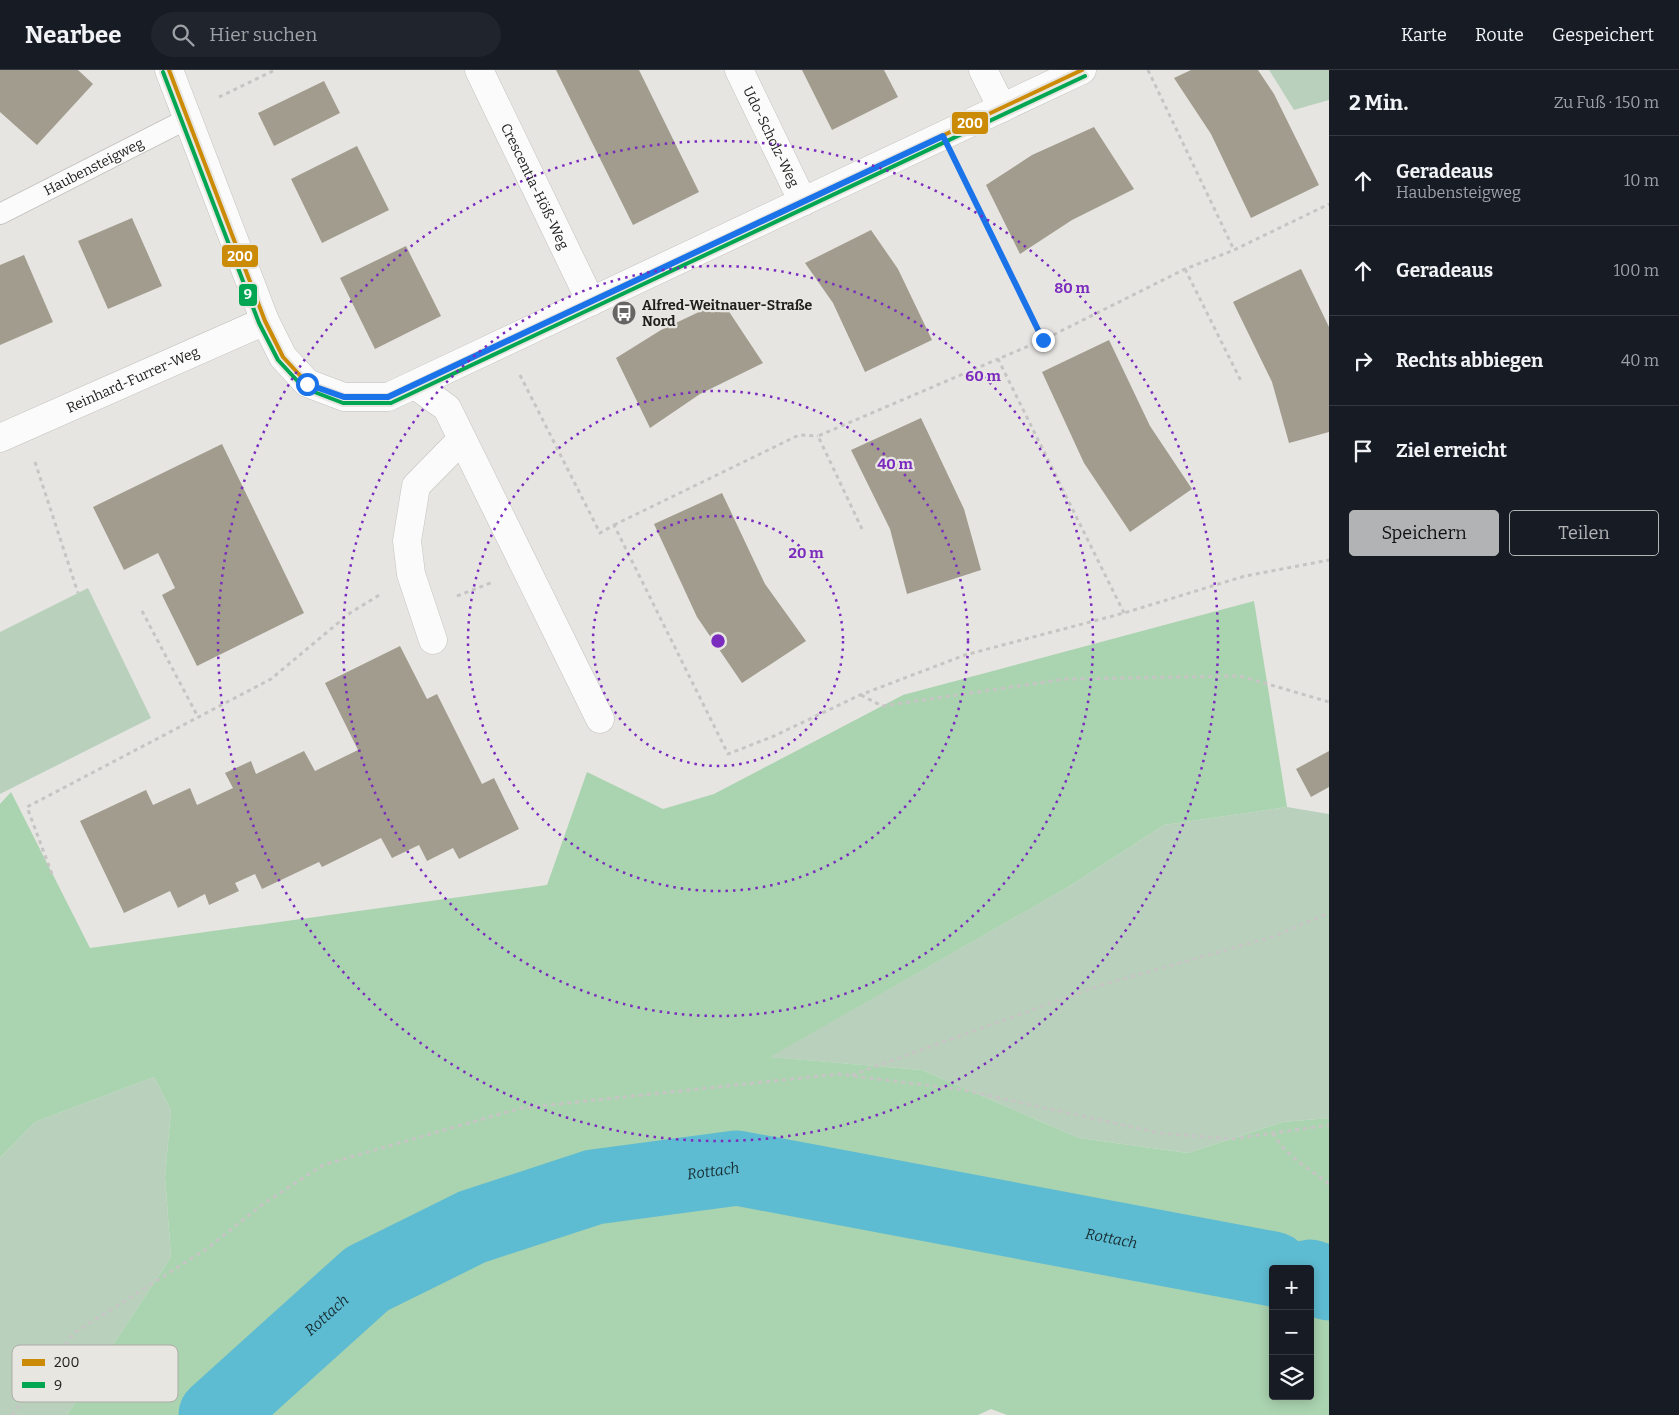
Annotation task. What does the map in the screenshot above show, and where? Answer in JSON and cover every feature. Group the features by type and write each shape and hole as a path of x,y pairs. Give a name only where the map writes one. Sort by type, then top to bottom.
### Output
{"street":[{"path":"170,70 265,321 283,357 307,384 344,397 388,397 1082,70"},
{"name":"Crescentia-Höß-Weg","path":"480,70 591,302"},
{"name":"Udo-Scholz-Weg","path":"740,70 804,202"},
{"path":"983,70 1002,108"},
{"name":"Reinhard-Furrer-Weg","path":"12,433 265,321"},
{"path":"415,385 447,408 600,720"},
{"path":"433,640 411,574 407,542 416,486 462,439"}],"lane":[{"name":"Haubensteigweg","path":"0,214 186,116"}],"path":[{"path":"186,116 274,70"},
{"path":"1148,70 1234,250"},
{"path":"943,136 1043,340"},
{"path":"504,343 600,533 799,435 818,436 1043,340 1185,269 1234,250 1329,204"},
{"path":"1185,269 1242,383"},
{"path":"998,359 1124,613"},
{"path":"12,433 78,593"},
{"path":"818,436 862,529"},
{"path":"614,525 728,754 774,736 860,695 965,655 1124,613 1245,576 1329,560"},
{"path":"420,604 444,601 526,569"},
{"path":"52,874 27,807 271,679 350,613 411,574"},
{"path":"142,611 198,717"},
{"path":"860,695 882,706 1066,679 1240,676 1329,702"},
{"path":"851,1075 1098,986 1272,937 1329,913"},
{"path":"65,1345 74,1333 208,1248 263,1204 323,1165 521,1108 839,1074 963,1090 1160,1133 1232,1139 1329,1124"},
{"path":"1273,1133 1278,1142 1287,1151 1329,1184"},
{"path":"12,1415 22,1402"}],"green space":[{"path":"1269,70 1329,70 1329,100 1294,110"},
{"path":"88,588 151,718 0,794 0,632"},
{"path":"1254,601 1287,807 1164,825 1068,887 770,1057 922,1070 1079,1138 1188,1153 1283,1122 1329,1118 1329,1415 1007,1415 991,1409 978,1415 67,1415 76,1402 178,1402 178,1345 113,1345 171,1257 165,1177 171,1110 154,1077 35,1122 0,1158 0,804 11,792 90,948 547,885 587,772 663,809 714,794 903,695"},
{"path":"1287,807 1329,814 1329,1118 1283,1122 1188,1153 1079,1138 922,1070 769,1057 1068,887 1164,825"},
{"path":"154,1077 171,1110 165,1177 171,1257 113,1345 12,1345 12,1402 76,1402 67,1415 0,1415 0,1158 35,1122"}],"building":[{"path":"0,70 78,70 93,84 37,145 0,112"},
{"path":"556,70 639,70 699,192 633,225"},
{"path":"802,70 884,70 898,97 832,130"},
{"path":"1191,70 1258,70 1274,94 1319,185 1251,218 1211,134 1174,78"},
{"path":"324,81 340,113 274,146 258,113"},
{"path":"1094,127 1134,189 1072,220 1020,254 986,185 1032,155"},
{"path":"357,146 389,210 322,243 291,179"},
{"path":"132,218 162,286 108,309 78,241"},
{"path":"871,230 898,269 932,340 865,372 833,303 805,263"},
{"path":"406,246 441,316 375,349 340,278"},
{"path":"24,255 53,322 0,345 0,265"},
{"path":"1301,269 1329,327 1329,432 1289,443 1272,382 1233,302"},
{"path":"722,301 763,363 700,394 650,428 616,358 661,330"},
{"path":"1109,340 1150,426 1192,489 1130,532 1084,463 1042,372"},
{"path":"921,418 964,509 981,570 907,594 890,529 851,450"},
{"path":"222,444 304,613 197,666 162,595 175,588 158,553 124,570 93,507"},
{"path":"722,493 765,584 806,641 742,683 697,617 654,524"},
{"path":"400,646 427,699 437,694 482,784 494,778 519,829 459,859 453,848 427,861 419,845 392,858 381,838 322,867 319,862 262,889 255,874 235,883 239,891 209,905 205,894 178,908 170,891 124,913 80,821 146,790 153,805 190,788 197,805 233,788 225,773 251,761 256,774 304,751 315,771 358,750 325,683"},
{"path":"1329,751 1329,787 1311,797 1296,769"}],"waterway":[{"name":"Rottach","path":"216,1415 367,1279 472,1227 594,1187 737,1168 1269,1268"},
{"name":"Rottach","path":"1314,1278 1329,1283"}],"transit line":[{"name":"200","path":"169,70 265,321 283,357 307,383 344,397 388,397 1082,70"},
{"name":"9","path":"163,72 259,323 278,360 304,388 343,403 391,403 1085,76"}],"place":[{"name":"Alfred-Weitnauer-Straße Nord","path":"624,313"}],"route":[{"path":"307,384 344,397 388,397 943,136 1043,340"}]}
